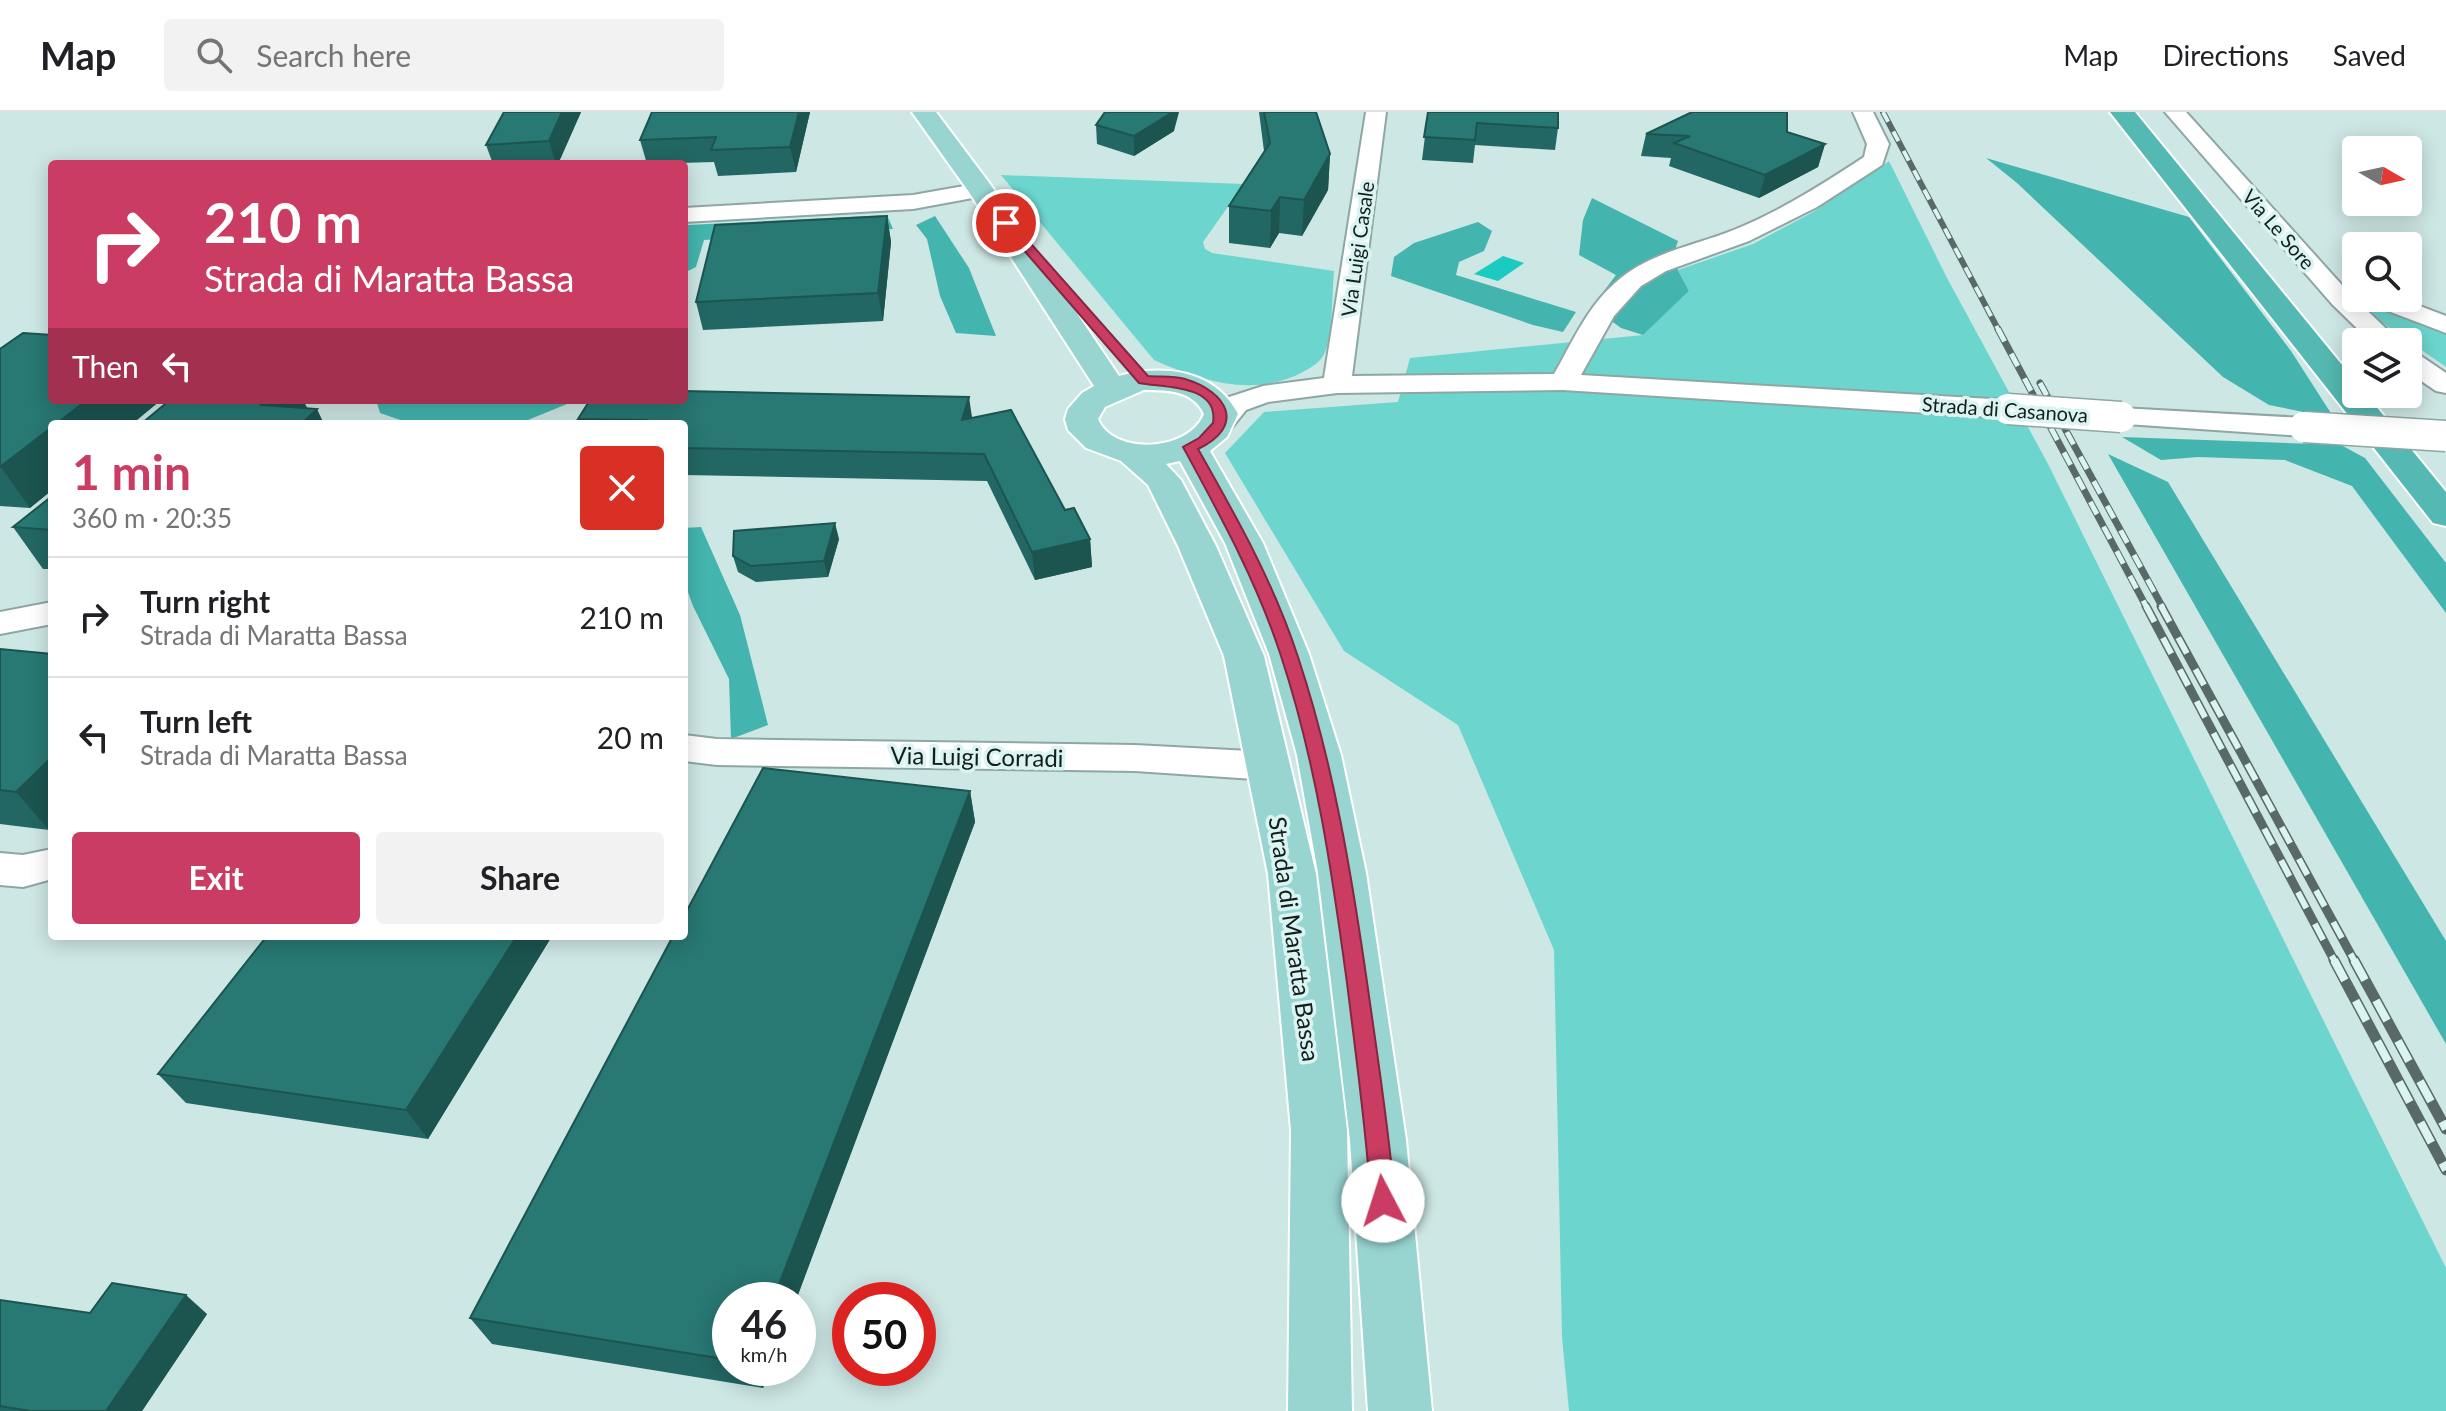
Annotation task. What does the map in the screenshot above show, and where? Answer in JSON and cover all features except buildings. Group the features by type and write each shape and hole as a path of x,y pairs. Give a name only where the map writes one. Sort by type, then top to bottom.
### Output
{"highway":[{"path":"2122,112 2446,515"},
{"path":"2143,112 2342,347"},
{"path":"2394,408 2446,470"}],"main road":[{"path":"924,112 984,195 1111,388 1144,380 1181,382 1197,388 1218,404 1221,414 1205,436 1289,654 1319,755 1342,873 1378,1140 1400,1411"},
{"path":"984,195 1144,380"},
{"name":"Strada di Maratta Bassa","path":"1111,388 1096,396 1086,407 1083,418 1086,430 1105,444 1133,453 1172,452 1205,436"},
{"name":"Strada di Maratta Bassa","path":"1133,453 1163,480 1197,546 1244,656 1292,874 1319,1130 1320,1411"}],"street":[{"name":"Via Luigi Casale","path":"1337,385 1376,112"},
{"path":"1563,382 1597,319 1631,281 1673,258 1740,236 1824,193 1874,160 1878,144 1863,112"},
{"name":"Via Le Sore","path":"2175,112 2323,280 2373,328"},
{"path":"688,215 984,195"},
{"path":"2323,280 2342,286"},
{"path":"2412,312 2446,325"},
{"path":"2422,369 2446,385"},
{"name":"Strada di Casanova","path":"1197,388 1263,394 1337,385 1563,382 2446,436"},
{"name":"Strada di Casanova","path":"1205,436 1236,404 1263,394"},
{"path":"0,623 48,614"},
{"name":"Via Luigi Corradi","path":"688,748 717,752 1135,758 1269,766"},
{"path":"0,869 23,871 48,865"}],"shaded area":[{"path":"1986,158 2189,217 2291,351 2334,418 2269,405 2223,377 2017,183"},
{"path":"1889,161 1946,276 2048,464 2446,1268 2446,1411 1569,1411 1562,1337 1554,950 1458,725 1344,651 1225,453 1264,412 1398,402 1410,358 1643,335 1689,291 1678,270 1753,244 1813,212"},
{"path":"1001,175 1244,184 1203,242 1205,249 1212,253 1334,271 1330,334 1323,356 1310,368 1284,380 1247,385 1209,380 1154,360"},
{"path":"1592,198 1678,241 1672,259 1689,291 1643,335 1621,328 1592,307 1616,275 1579,255 1583,220"},
{"path":"887,215 893,229 704,240 696,267 688,271 688,225"},
{"path":"935,216 969,268 996,336 956,333 940,296 927,239 916,225"},
{"path":"1478,222 1492,231 1484,251 1459,262 1456,275 1576,312 1563,332 1533,325 1391,276 1394,257 1414,243"},
{"path":"1503,256 1524,263 1498,281 1474,274"},
{"path":"2369,312 2397,312 2446,331 2446,367 2422,350 2422,328 2390,328"},
{"path":"377,404 567,404 528,420 400,420 380,413"},
{"path":"2122,437 2341,445 2365,458 2446,563 2446,613 2352,486 2285,460 2198,457 2161,460"},
{"path":"2108,454 2168,482 2446,941 2446,1044"},
{"path":"701,527 740,615 768,725 731,739 729,679 688,592 688,528"}],"railway":[{"path":"1883,112 1999,331"},
{"path":"1998,329 2147,608"},
{"path":"2040,383 2163,608"},
{"path":"2146,606 2335,962"},
{"path":"2161,606 2355,962"},
{"path":"2334,960 2446,1170"},
{"path":"2354,960 2446,1129"}],"route":[{"path":"1006,223 1144,380 1181,382 1209,395 1218,404 1220,424 1204,441 1190,447 1244,543 1289,654 1319,755 1342,873 1378,1140 1383,1201"}]}
